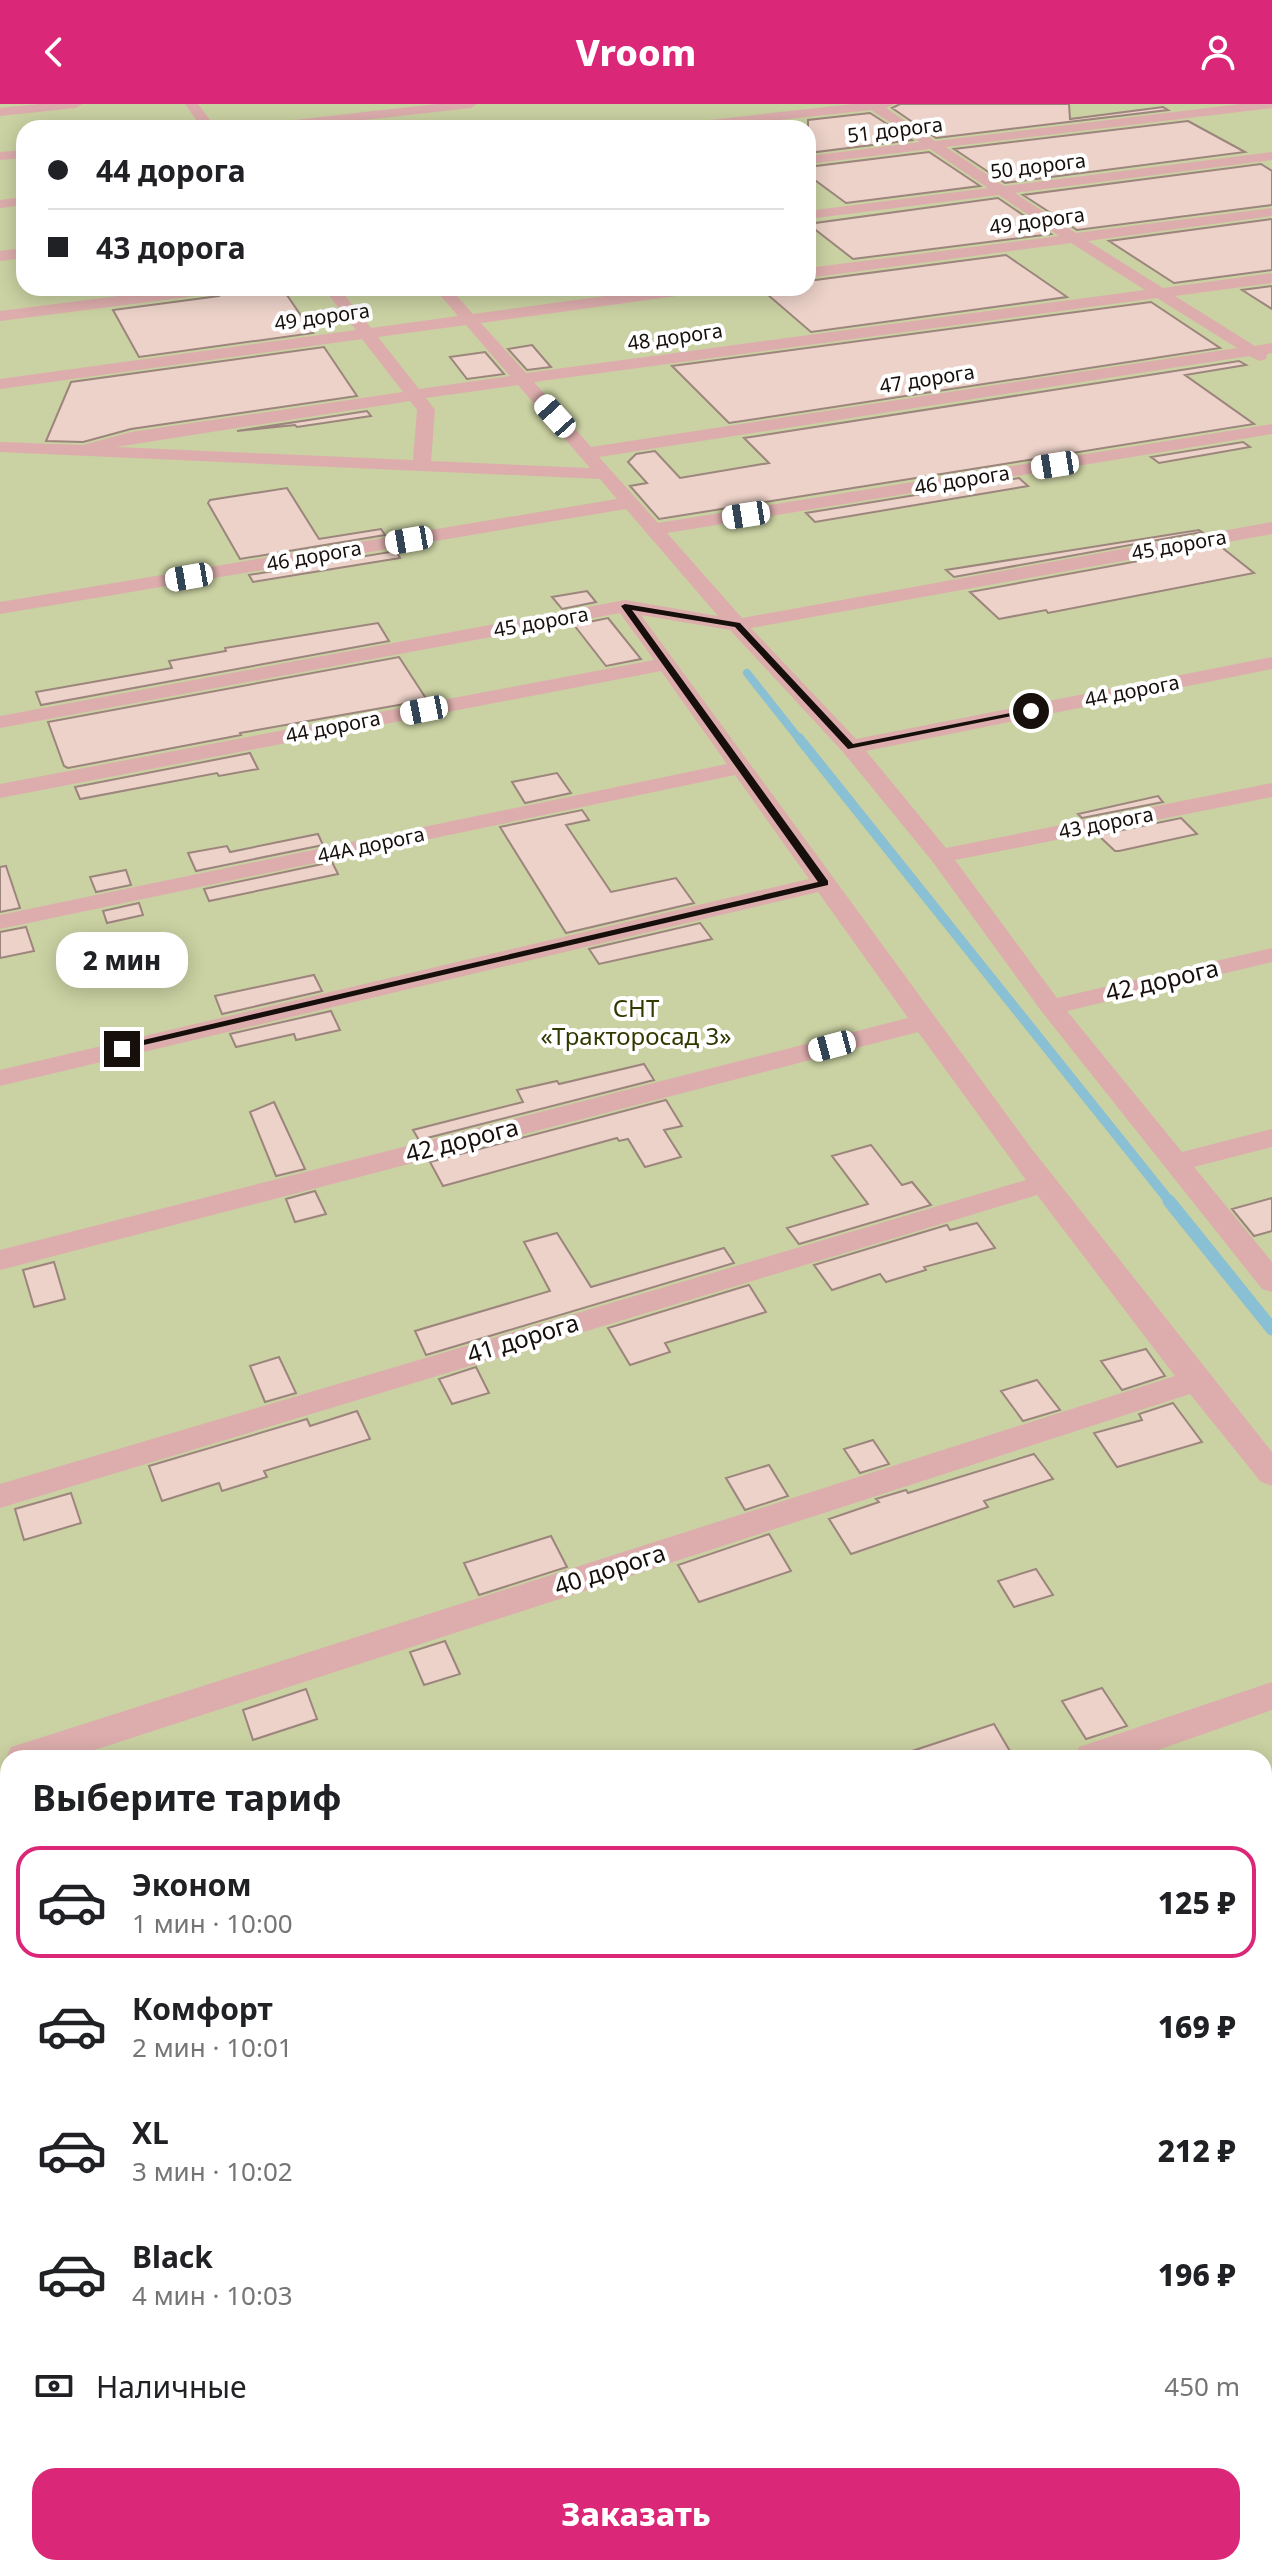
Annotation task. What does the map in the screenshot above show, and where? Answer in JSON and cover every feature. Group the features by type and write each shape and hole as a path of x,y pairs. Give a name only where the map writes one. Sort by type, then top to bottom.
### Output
{"street":[{"path":"0,112 76,104"},
{"path":"313,120 471,104"},
{"name":"51 дорога","path":"816,159 1272,104"},
{"path":"744,120 878,105 1073,238 1272,363"},
{"name":"50 дорога","path":"816,214 1272,156"},
{"name":"49 дорога","path":"816,272 1272,212"},
{"name":"48 дорога","path":"86,450 131,437 522,379 1272,278"},
{"path":"0,316 156,296"},
{"path":"337,296 426,410 422,464"},
{"path":"449,296 737,625 851,747 940,856 1051,1007 1272,1282"},
{"name":"49 дорога","path":"0,384 639,296"},
{"name":"47 дорога","path":"588,453 1272,348"},
{"name":"46 дорога","path":"653,530 1272,429"},
{"path":"0,447 603,474"},
{"name":"46 дорога","path":"0,608 629,503"},
{"name":"45 дорога","path":"0,722 625,606 737,625 1272,528"},
{"path":"625,606 925,1022 1195,1381 1272,1474"},
{"name":"44 дорога","path":"851,747 1272,663"},
{"name":"44 дорога","path":"0,791 666,664"},
{"name":"44А дорога","path":"0,922 742,767"},
{"name":"43 дорога","path":"940,856 1272,790"},
{"path":"0,1078 824,883"},
{"name":"42 дорога","path":"1051,1007 1272,955"},
{"name":"42 дорога","path":"0,1260 925,1022"},
{"path":"1174,1163 1272,1138"},
{"name":"41 дорога","path":"0,1496 1046,1183"},
{"name":"40 дорога","path":"49,1750 1195,1381"},
{"path":"1115,1750 1272,1696"}],"green space":[{"name":"СНТ «Тракторосад 3»","path":"0,104 1272,104 1272,1750 0,1750"}],"building":[{"path":"900,104 1069,104 1070,119 1163,107 1168,110 936,138 892,108"},
{"path":"870,113 912,140 816,152 816,120 808,120"},
{"path":"1188,121 1245,152 1005,183 954,149"},
{"path":"929,152 980,186 846,203 816,181 816,166"},
{"path":"1261,164 1272,171 1272,205 1077,230 1023,195"},
{"path":"998,198 1051,234 853,259 816,230 816,223"},
{"path":"1272,219 1272,270 1174,283 1109,241"},
{"path":"1006,255 1067,297 811,332 769,296 816,296 816,280"},
{"path":"1272,286 1272,309 1242,290"},
{"path":"219,296 288,296 313,333 139,357 113,310"},
{"path":"1151,302 1220,348 729,423 672,366"},
{"path":"532,345 551,367 527,370 508,349"},
{"path":"324,347 357,396 131,429 83,442 46,441 71,382"},
{"path":"485,352 504,374 467,379 450,357"},
{"path":"1239,361 1246,365 1185,375 1254,424 659,519 630,486 647,483 628,462 636,454 655,451 680,478 769,463 744,438"},
{"path":"367,411 371,416 297,427 237,431"},
{"path":"1243,442 1250,447 1159,463 1151,457"},
{"path":"1019,478 1028,486 815,522 806,513"},
{"path":"287,488 319,539 381,529 385,535 240,559 208,503 210,500"},
{"path":"1199,530 1202,532 954,577 946,570"},
{"path":"1220,546 1254,573 1048,613 1046,610 999,619 970,592"},
{"path":"396,551 400,558 253,582 249,575"},
{"path":"587,591 596,602 562,609 552,597"},
{"path":"608,618 641,659 606,666 574,625"},
{"path":"378,623 389,641 41,705 36,692 172,668 169,661 226,651 225,648"},
{"path":"399,657 427,700 68,768 64,766 48,722"},
{"path":"250,753 258,769 219,776 217,773 80,799 75,787"},
{"path":"557,773 571,793 525,803 512,782"},
{"path":"1158,796 1163,802 1082,818 1078,814"},
{"path":"582,810 589,820 566,825 611,892 676,878 694,903 566,933 500,827"},
{"path":"1181,818 1197,834 1119,851 1115,851 1098,835"},
{"path":"318,834 323,845 196,871 188,853 227,846 230,852"},
{"path":"332,862 338,874 209,901 204,889"},
{"path":"6,866 20,908 0,912 0,867"},
{"path":"126,870 131,885 96,892 90,877"},
{"path":"139,903 143,915 107,923 103,911"},
{"path":"700,923 712,939 599,964 589,949"},
{"path":"26,927 34,951 0,958 0,932"},
{"path":"314,975 322,991 222,1014 215,996"},
{"path":"331,1011 340,1030 296,1040 294,1034 236,1047 230,1034"},
{"path":"644,1064 654,1080 419,1140 413,1130 523,1102 517,1090 557,1081 559,1084"},
{"path":"666,1100 682,1126 664,1130 681,1157 645,1167 628,1139 619,1141 617,1138 443,1186 430,1162"},
{"path":"274,1102 305,1169 276,1176 250,1112"},
{"path":"871,1145 902,1185 912,1182 931,1205 799,1244 787,1228 868,1204 832,1156"},
{"path":"315,1191 326,1214 295,1222 286,1199"},
{"path":"1272,1198 1272,1231 1254,1236 1232,1209"},
{"path":"977,1223 995,1248 924,1267 926,1270 886,1282 880,1274 832,1290 814,1265 947,1225 950,1230"},
{"path":"557,1233 591,1287 724,1248 734,1263 426,1355 415,1331 550,1291 524,1242"},
{"path":"54,1262 65,1299 34,1307 23,1270"},
{"path":"749,1285 766,1312 665,1343 670,1352 630,1365 608,1328"},
{"path":"1146,1349 1165,1376 1122,1390 1101,1361"},
{"path":"279,1357 296,1393 265,1402 250,1366"},
{"path":"476,1367 489,1393 452,1404 439,1379"},
{"path":"1037,1380 1060,1410 1023,1421 1001,1391"},
{"path":"1173,1403 1202,1442 1117,1467 1094,1433 1142,1420 1139,1414"},
{"path":"357,1411 370,1439 264,1471 267,1477 222,1491 219,1483 162,1501 149,1466 307,1419 310,1426"},
{"path":"873,1440 889,1464 860,1473 844,1449"},
{"path":"1034,1454 1053,1479 984,1501 988,1507 851,1554 829,1519 879,1502 876,1499 906,1490 908,1493"},
{"path":"769,1465 788,1496 745,1510 726,1478"},
{"path":"71,1493 81,1523 24,1540 15,1509"},
{"path":"769,1534 791,1571 699,1602 678,1565"},
{"path":"551,1536 567,1567 479,1595 464,1563"},
{"path":"1036,1569 1053,1595 1014,1607 998,1581"},
{"path":"445,1641 460,1674 424,1685 410,1652"},
{"path":"1102,1688 1127,1726 1086,1739 1062,1701"},
{"path":"306,1689 317,1719 253,1740 243,1710"},
{"path":"994,1724 1009,1750 915,1750"}],"waterway":[{"path":"747,673 800,740"},
{"path":"799,738 1171,1203"},
{"path":"1169,1201 1272,1329"}],"route":[{"path":"122,1049 824,883 625,606 737,625 851,747 1031,711"}]}
